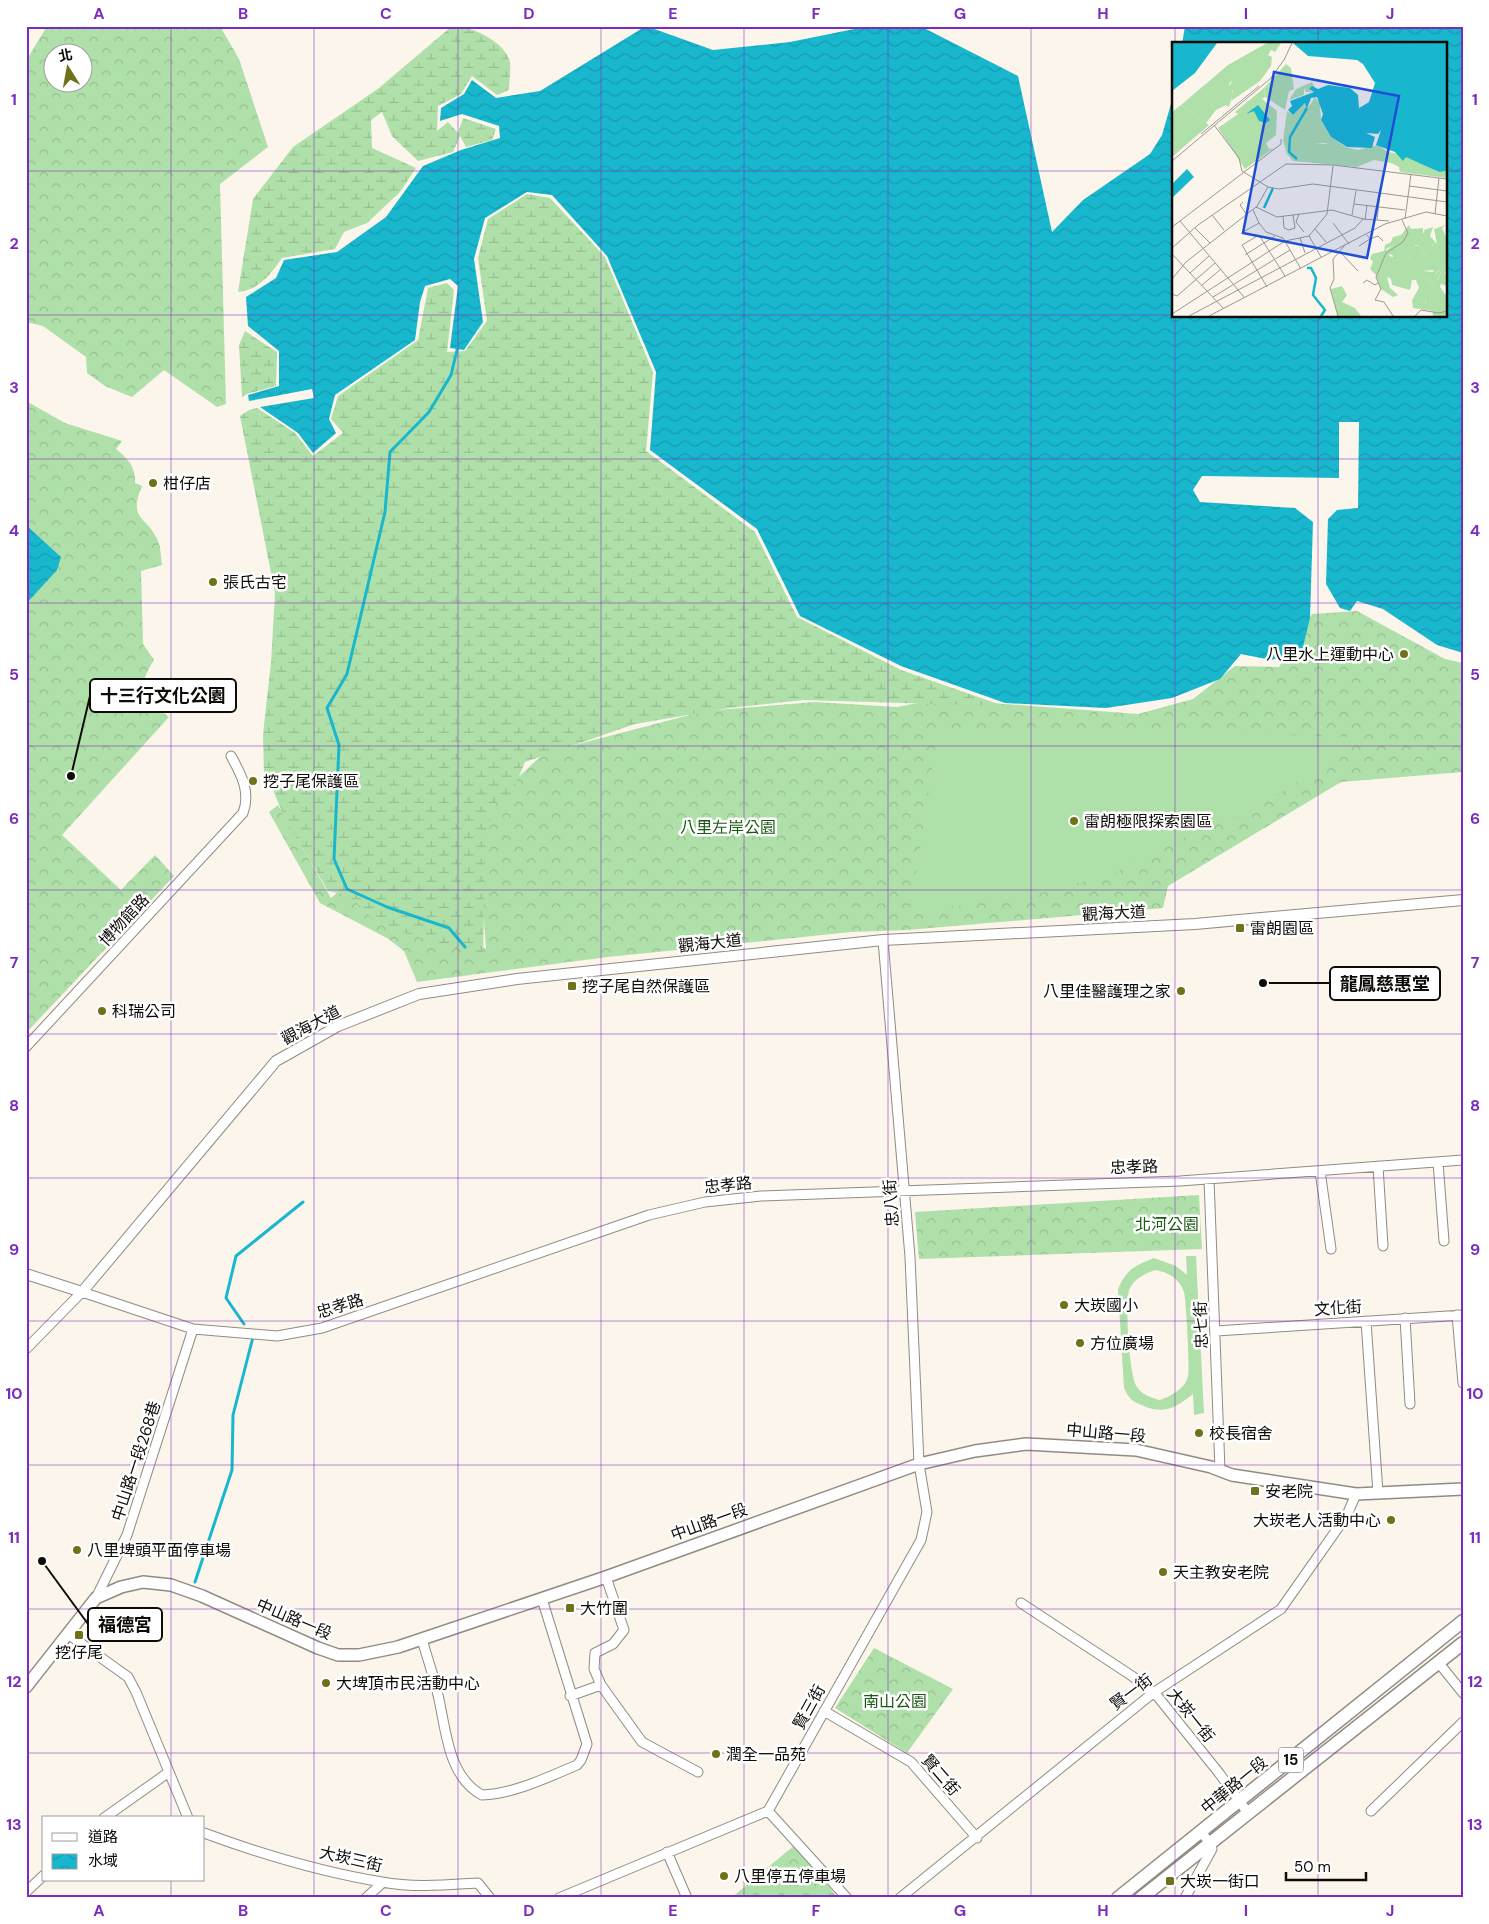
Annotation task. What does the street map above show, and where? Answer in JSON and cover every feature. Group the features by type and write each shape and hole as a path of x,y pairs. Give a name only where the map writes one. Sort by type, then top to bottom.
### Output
{"main road":[{"name":"中山路一段","path":"26,1687 96,1598 121,1587 143,1582 171,1585 338,1655 359,1655 398,1647 542,1599 919,1464 975,1451 1026,1444 1136,1450 1220,1470 1232,1475 1356,1494 1463,1489"},
{"name":"中華路一段","path":"1118,1898 1463,1621"},
{"name":"中華路一段","path":"1141,1898 1463,1643"}],"street":[{"name":"博物館路","path":"26,1047 243,813 247,803 247,793 240,772 231,756"},
{"name":"觀海大道","path":"82,1292 276,1061 338,1026 419,994 517,979 883,940 1195,924 1463,900"},
{"name":"忠八街","path":"883,940 905,1192 919,1464"},
{"name":"忠孝路","path":"26,1274 193,1329 277,1336 322,1328 649,1215 705,1202 761,1196 1209,1179 1463,1160"},
{"path":"1438,1162 1444,1241"},
{"path":"1378,1166 1383,1246"},
{"path":"1320,1171 1332,1249"},
{"name":"忠七街","path":"1209,1179 1220,1470"},
{"path":"26,1349 82,1292"},
{"path":"1460,1315 1463,1383"},
{"name":"文化街","path":"1216,1331 1460,1315"},
{"path":"1405,1318 1410,1404"},
{"path":"1366,1321 1378,1493"},
{"name":"中山路一段268巷","path":"96,1598 127,1535 193,1329"},
{"name":"賢三街","path":"768,1810 921,1540 927,1512 919,1464"},
{"name":"賢一街","path":"900,1898 1153,1693 1281,1609 1348,1515 1356,1494"},
{"path":"606,1577 624,1630 613,1644 595,1653 594,1669 601,1685 642,1742 698,1772"},
{"path":"422,1639 438,1694 450,1753 470,1786 482,1795 504,1792 524,1786 577,1765 587,1744 570,1696 542,1599"},
{"name":"大崁一街","path":"1021,1602 1132,1676 1153,1693 1219,1773 1248,1813"},
{"path":"68,1634 128,1677 187,1816"},
{"path":"1438,1662 1463,1693"},
{"path":"570,1696 601,1685"},
{"name":"賢二街","path":"824,1711 911,1762 976,1838"},
{"path":"1371,1811 1463,1722"},
{"path":"107,1816 169,1772"},
{"path":"559,1898 768,1810 847,1898"},
{"path":"1185,1898 1212,1850 1210,1843 1201,1832"},
{"name":"大崁三街","path":"205,1833 262,1854 382,1882 429,1886 478,1883 490,1898"},
{"path":"667,1852 688,1898"},
{"path":"26,1892 42,1877"},
{"path":"366,1898 382,1882"}],"green space":[{"path":"47,26 220,26 239,59 268,147 220,184 226,404 217,407 164,370 132,397 105,386 87,373 86,357 43,326 26,322 26,61"},
{"path":"452,26 477,32 494,41 502,48 510,62 509,90 497,95 472,76 461,94 438,106 437,131 448,122 458,133 463,118 496,129 492,140 466,147 460,136 453,152 418,161 392,136 382,112 371,120 372,148 416,168 400,192 367,223 344,232 335,249 282,258 269,275 258,285 238,292 253,199 293,147 379,88"},
{"path":"527,194 550,198 605,257 653,372 646,451 755,532 797,617 901,670 1004,706 803,700 729,708 635,724 525,762 513,791 497,802 486,831 483,954 404,933 379,922 347,896 328,891 284,817 273,790 264,776 263,734 271,663 275,593 240,416 249,410 257,408 295,433 313,456 343,433 331,419 338,396 418,340 428,288 447,283 454,290 447,352 465,351 487,321 478,258 488,219"},
{"path":"245,331 277,352 276,386 242,397 239,345"},
{"path":"26,401 65,423 122,441 116,449 133,468 135,483 142,486 138,497 138,512 158,541 162,565 141,571 143,644 154,660 148,670 143,686 147,699 169,717 62,835 121,890 155,855 174,876 26,1033"},
{"name":"八里左岸公園","path":"1357,611 1445,659 1463,663 1463,772 1341,782 1168,886 1163,908 907,930 851,932 608,957 417,982 404,951 387,938 320,903 269,812 278,805 331,898 346,885 423,916 486,949 476,803 508,787 544,753 705,711 815,702 897,707 938,699 1138,714 1193,699 1235,666 1279,667 1312,614"},
{"name":"雷朗極限探索園區","path":"938,732 1196,732 1348,737 1351,750 1248,812 1199,830 1115,873 1026,897 910,912"},
{"name":"北河公園","path":"1199,1195 1202,1249 919,1259 915,1212"},
{"path":"1186,1256 1196,1256 1204,1413 1194,1415 1193,1394 1176,1406 1164,1410 1151,1409 1132,1400 1128,1395 1124,1388 1118,1289 1132,1269 1154,1258 1176,1266 1187,1275","holes":["1155,1270 1176,1279 1184,1292 1188,1361 1188,1376 1184,1385 1173,1394 1160,1400 1142,1392 1134,1380 1127,1321 1130,1288 1141,1277"]},
{"name":"南山公園","path":"874,1648 953,1689 907,1753 835,1708"},
{"path":"795,1845 838,1898 731,1898"}],"water":[{"path":"646,26 713,50 790,42 869,26 920,26 1018,76 1052,232 1083,200 1150,154 1162,135 1172,100 1172,318 1446,318 1446,42 1182,42 1185,26 1463,26 1463,653 1437,645 1383,609 1357,601 1350,611 1340,608 1326,584 1328,519 1337,510 1358,508 1359,422 1339,422 1339,478 1202,476 1193,490 1200,502 1295,508 1313,522 1310,618 1302,651 1271,660 1241,654 1220,679 1172,698 1106,708 1005,703 901,666 800,616 757,529 650,450 656,372 607,256 552,195 527,192 485,218 474,259 483,322 464,350 450,348 458,286 450,279 425,286 420,302 415,340 335,395 329,419 336,433 313,453 298,433 260,407 314,398 312,389 249,401 248,395 279,386 279,351 248,326 246,297 276,278 284,260 337,252 386,217 423,166 461,150 500,138 499,126 462,114 440,121 441,108 464,94 472,80 496,98 540,91"},
{"path":"26,525 61,557 57,570 26,604"}],"waterway":[{"path":"458,346 451,375 429,412 390,452 385,512 347,674 327,708 339,745 334,859 347,889 387,907 449,928 465,947"},
{"path":"244,1324 226,1298 236,1256 303,1202"},
{"path":"195,1582 232,1470 233,1415 253,1337"}],"place":[{"name":"柑仔店","path":"153,483"},
{"name":"張氏古宅","path":"213,582"},
{"name":"八里水上運動中心","path":"1404,654"},
{"name":"十三行文化公園","path":"71,776"},
{"name":"挖子尾保護區","path":"253,781"},
{"name":"雷朗極限探索園區","path":"1074,821"},
{"name":"雷朗園區","path":"1240,928"},
{"name":"龍鳳慈惠堂","path":"1263,983"},
{"name":"挖子尾自然保護區","path":"572,986"},
{"name":"八里佳醫護理之家","path":"1181,991"},
{"name":"科瑞公司","path":"102,1011"},
{"name":"大崁國小","path":"1064,1305"},
{"name":"方位廣場","path":"1080,1343"},
{"name":"校長宿舍","path":"1199,1433"},
{"name":"安老院","path":"1255,1491"},
{"name":"大崁老人活動中心","path":"1391,1520"},
{"name":"八里埤頭平面停車場","path":"77,1550"},
{"name":"福德宮","path":"42,1561"},
{"name":"天主教安老院","path":"1163,1572"},
{"name":"大竹圍","path":"570,1608"},
{"name":"挖仔尾","path":"79,1635"},
{"name":"大埤頂市民活動中心","path":"326,1683"},
{"name":"潤全一品苑","path":"716,1754"},
{"name":"八里停五停車場","path":"724,1876"},
{"name":"大崁一街口","path":"1170,1881"}]}
